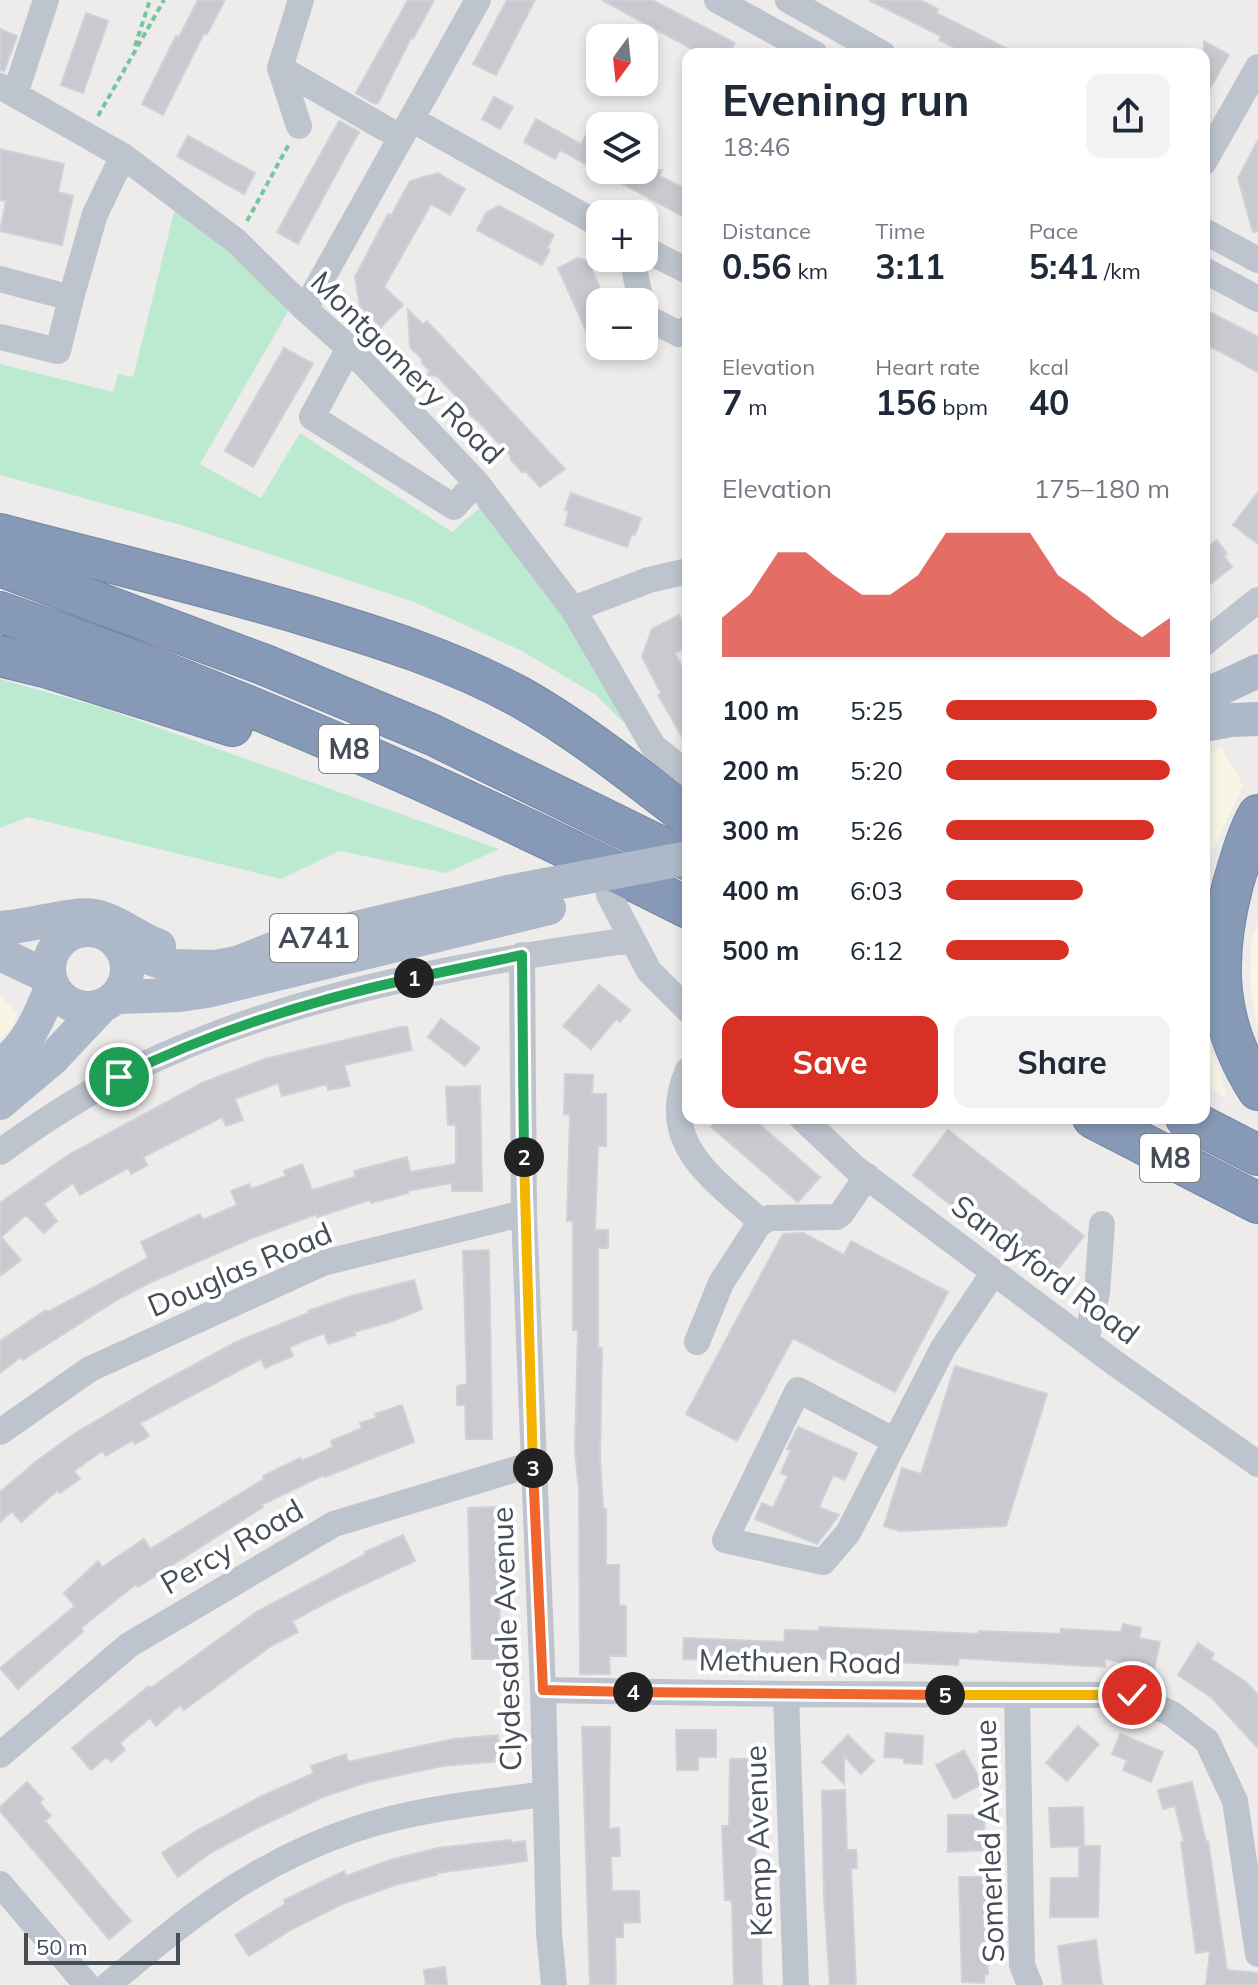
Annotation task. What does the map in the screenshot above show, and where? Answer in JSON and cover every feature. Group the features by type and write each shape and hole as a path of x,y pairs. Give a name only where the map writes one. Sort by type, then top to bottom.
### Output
{"highway":[{"path":"0,534 271,605 425,654 519,697 556,719 593,743 682,811"},
{"name":"M8","path":"0,566 265,665 433,735 682,856"},
{"name":"M8","path":"0,612 284,720 509,818 682,905"},
{"path":"0,656 162,702 509,818"},
{"path":"1258,815 1245,845 1228,903 1220,974 1227,1026 1235,1051 1258,1090"},
{"name":"M8","path":"1105,1124 1258,1203"},
{"name":"M8","path":"1198,1124 1258,1155"}],"main road":[{"path":"1210,693 1258,671"},
{"path":"1210,724 1258,719"},
{"name":"A741","path":"123,949 172,966 214,967 237,963 283,945 508,892 682,860"},
{"name":"A741","path":"109,1001 207,991 394,943 682,881"},
{"name":"A741","path":"0,928 86,915 110,921 152,943 187,953 283,945"},
{"path":"0,1066 13,1057 28,1039 50,982 51,954 66,936 75,931 97,930 107,934 123,949 127,974 109,1001 52,1059 0,1103"},
{"path":"0,935 66,936"},
{"path":"0,954 50,982 73,1006 83,1008 109,1001"}],"street":[{"path":"8,90 46,0"},
{"path":"299,126 280,68 301,0"},
{"path":"305,309 478,0"},
{"path":"717,0 804,48"},
{"path":"788,0 872,48"},
{"path":"1210,151 1258,67"},
{"path":"280,68 586,218"},
{"name":"Montgomery Road","path":"8,90 123,156 236,241 349,348 476,482 573,609 653,746 682,769"},
{"path":"0,337 58,351 95,214 123,156"},
{"path":"1210,234 1258,260"},
{"path":"658,256 682,268"},
{"path":"1210,273 1258,299"},
{"path":"0,279 71,298"},
{"path":"658,323 679,334 682,332"},
{"path":"349,348 312,417 454,507 476,482"},
{"path":"573,609 649,580 682,572"},
{"path":"1210,638 1258,600"},
{"path":"609,895 655,980 682,1005"},
{"path":"0,1152 72,1104 167,1053 284,1011 522,955 632,940"},
{"path":"394,943 406,980"},
{"name":"Clydesdale Avenue","path":"522,955 524,1213 543,1690 549,1933 554,1985"},
{"path":"682,1084 677,1107 680,1130 688,1149 702,1167 761,1222"},
{"name":"Sandyford Road","path":"809,1124 867,1176 1086,1341 1258,1464"},
{"path":"697,1342 721,1283 761,1222 769,1218 836,1217 867,1176"},
{"name":"Douglas Road","path":"0,1432 90,1369 323,1263 524,1213"},
{"path":"1086,1341 1097,1293 1102,1224"},
{"path":"895,1441 798,1390 725,1540 823,1562 848,1533 943,1348 994,1272"},
{"name":"Percy Road","path":"0,1755 129,1645 334,1524 533,1464"},
{"name":"Methuen Road","path":"543,1690 1132,1695 1172,1714 1207,1741 1235,1801 1258,1954"},
{"name":"Kemp Avenue","path":"786,1694 796,1985"},
{"name":"Somerled Avenue","path":"1017,1695 1022,1965 1030,1985"},
{"path":"108,1985 224,1892 286,1856 355,1829 429,1811 544,1794"},
{"path":"0,1884 87,1985"}],"path":[{"path":"131,56 150,0"},
{"path":"88,136 164,0"},
{"path":"236,241 299,126"}],"shaded area":[{"path":"1221,747 1243,785 1210,856 1210,753"},
{"path":"1258,925 1258,1032 1250,985 1251,940"},
{"path":"0,996 17,1013 14,1027 0,1038"},
{"path":"1210,1044 1228,1099 1210,1088"}],"green space":[{"path":"175,208 290,308 200,464 261,498 300,433 452,532 483,505 580,636 612,693 624,723 596,695 522,651 414,602 181,525 0,475 0,364 113,392 118,374 133,377"},
{"path":"0,679 106,709 499,849 446,873 339,851 281,879 28,817 0,828"}],"building":[{"path":"198,0 225,0 207,34 204,33 163,115 142,104"},
{"path":"408,0 434,0 375,104 356,93"},
{"path":"507,0 535,0 496,75 473,64"},
{"path":"602,0 652,0 735,43 732,48 690,48 658,31 658,24 646,24"},
{"path":"869,0 920,0 938,9 936,13 1006,48 955,48 939,40 941,36"},
{"path":"86,13 108,21 83,93 61,85"},
{"path":"0,29 17,36 4,71 0,70"},
{"path":"1204,41 1229,55 1210,88 1210,48 1204,48"},
{"path":"494,97 513,107 500,129 482,119"},
{"path":"536,119 581,144 586,135 586,164 560,150 555,159 524,142"},
{"path":"339,121 359,132 298,244 277,232"},
{"path":"188,136 255,173 244,194 177,156"},
{"path":"1258,140 1258,231 1253,232 1238,178"},
{"path":"0,149 64,164 58,192 73,196 62,245 0,231 6,201 0,200"},
{"path":"658,170 662,170 659,176 682,187 682,216 658,200 623,184 658,184"},
{"path":"438,173 465,189 450,215 431,204 384,287 403,305 381,327 360,306 355,277 388,214 391,216 410,181"},
{"path":"499,206 554,235 542,265 477,230 486,213"},
{"path":"578,258 586,260 586,272 593,272 600,288 586,288 586,331 558,268"},
{"path":"408,310 423,324 427,321 565,469 540,487 526,472 522,472 437,376 428,375 429,370 422,359 410,347"},
{"path":"1210,312 1258,337 1258,372 1210,346"},
{"path":"284,348 313,364 253,467 225,451"},
{"path":"1258,492 1258,544 1233,525"},
{"path":"571,493 641,518 627,547 565,525 569,511 565,510"},
{"path":"1217,540 1232,567 1210,584 1210,545"},
{"path":"679,615 682,621 682,649 675,653 682,668 682,737 658,695 661,693 642,657 652,629"},
{"path":"599,985 630,1010 620,1022 616,1019 591,1049 563,1026"},
{"path":"441,1019 480,1048 465,1066 428,1037"},
{"path":"407,1027 412,1050 344,1065 350,1086 328,1090 327,1084 282,1096 278,1083 235,1099 243,1120 226,1126 222,1117 143,1157 147,1165 131,1174 128,1168 80,1195 73,1183 44,1204 57,1221 44,1233 26,1215 1,1237 21,1260 0,1276 0,1203 70,1154 202,1083 265,1059"},
{"path":"565,1074 593,1075 592,1094 606,1094 606,1146 598,1146 595,1230 608,1230 608,1248 598,1248 598,1348 602,1348 600,1459 603,1509 606,1509 606,1565 619,1565 619,1605 626,1606 626,1656 609,1656 610,1674 580,1674 579,1491 575,1450 578,1330 573,1330 573,1221 567,1221 570,1115 564,1114"},
{"path":"480,1086 482,1191 452,1191 452,1183 407,1191 317,1217 317,1214 252,1238 115,1301 23,1360 21,1357 0,1373 0,1341 46,1310 48,1312 148,1258 141,1242 200,1214 203,1220 237,1205 231,1191 249,1184 251,1189 286,1176 284,1171 302,1164 312,1190 355,1177 354,1171 407,1157 410,1172 456,1164 456,1125 448,1125 446,1087"},
{"path":"714,1124 759,1124 820,1177 798,1202 711,1127"},
{"path":"948,1130 1084,1236 1048,1282 913,1175"},
{"path":"803,1233 844,1255 851,1241 948,1292 895,1392 793,1338 737,1441 686,1414 783,1234"},
{"path":"489,1250 492,1439 466,1439 465,1405 457,1405 457,1386 467,1384 463,1251"},
{"path":"414,1280 422,1309 328,1344 324,1333 289,1347 293,1356 265,1368 261,1359 140,1423 149,1436 135,1444 133,1440 106,1456 102,1451 74,1471 80,1479 60,1493 58,1490 21,1522 12,1511 0,1522 0,1492 74,1434 151,1388 236,1342 308,1311"},
{"path":"955,1366 1047,1394 1006,1526 900,1531 884,1526 902,1468 921,1474"},
{"path":"402,1405 414,1442 324,1475 261,1505 263,1507 138,1587 136,1584 81,1628 83,1631 18,1689 0,1668 75,1606 64,1593 98,1561 102,1567 144,1539 150,1549 264,1479 263,1476 300,1458 302,1461 333,1447 331,1441 362,1428 360,1423"},
{"path":"798,1427 857,1453 845,1480 833,1475 819,1507 839,1515 817,1544 755,1519 762,1503 773,1508 788,1476 781,1473 791,1450 787,1449"},
{"path":"496,1507 501,1659 472,1659 468,1508"},
{"path":"403,1535 415,1561 292,1621 298,1632 271,1646 184,1710 180,1705 156,1726 150,1718 120,1743 125,1750 111,1762 106,1757 91,1770 72,1748 149,1686 151,1688 258,1611 365,1552"},
{"path":"1123,1624 1141,1628 1139,1638 1160,1642 1154,1669 1105,1659 1105,1667 959,1658 958,1665 799,1658 799,1663 683,1659 684,1638 784,1642 785,1630 819,1631 819,1627 1061,1634 1061,1629 1121,1632"},
{"path":"1198,1643 1214,1654 1211,1659 1246,1682 1258,1695 1258,1748 1211,1697 1178,1675"},
{"path":"1078,1726 1099,1744 1067,1781 1046,1763"},
{"path":"582,1727 610,1727 609,1829 619,1828 620,1856 611,1856 612,1891 639,1891 640,1922 623,1923 623,1937 615,1937 616,1985 590,1985"},
{"path":"676,1730 716,1730 716,1757 698,1757 698,1770 677,1770"},
{"path":"886,1733 923,1736 922,1764 904,1763 904,1758 884,1757"},
{"path":"1120,1734 1163,1752 1151,1782 1123,1770 1127,1760 1112,1754"},
{"path":"498,1735 500,1761 442,1766 368,1782 323,1797 210,1853 178,1877 162,1853 260,1797 314,1773 311,1766 346,1754 348,1762 453,1739"},
{"path":"848,1735 874,1761 861,1774 844,1756 844,1784 822,1762"},
{"path":"964,1750 982,1784 954,1799 936,1765"},
{"path":"730,1759 750,1759 750,1772 753,1772 752,1837 755,1836 757,1901 760,1901 762,1985 734,1985 732,1900 725,1900 722,1826 729,1826"},
{"path":"27,1782 43,1799 39,1802 51,1816 45,1821 131,1921 109,1939 0,1811 0,1807"},
{"path":"1192,1782 1208,1841 1227,1970 1258,1973 1258,1985 1206,1985 1210,1951 1196,1953 1181,1842 1184,1842 1175,1806 1163,1809 1158,1790"},
{"path":"845,1790 847,1850 856,1850 857,1868 851,1868 856,1985 830,1985 824,1898 822,1791"},
{"path":"1083,1807 1084,1846 1051,1847 1049,1808"},
{"path":"948,1815 984,1815 985,1850 948,1852"},
{"path":"511,1840 512,1843 525,1841 527,1861 437,1873 395,1885 342,1904 294,1928 249,1956 235,1935 285,1904 284,1900 344,1871 346,1876 390,1860 438,1848"},
{"path":"1079,1846 1100,1846 1098,1917 1050,1917 1051,1878 1079,1878"},
{"path":"959,1877 986,1877 988,1974 985,1974 984,1983 962,1982"},
{"path":"1096,1940 1102,1985 1063,1985 1058,1946"},
{"path":"445,1967 447,1985 426,1985 424,1970"}],"route":[{"path":"119,1077 167,1053 284,1011 522,955 524,1213 543,1690 1132,1695"}]}
